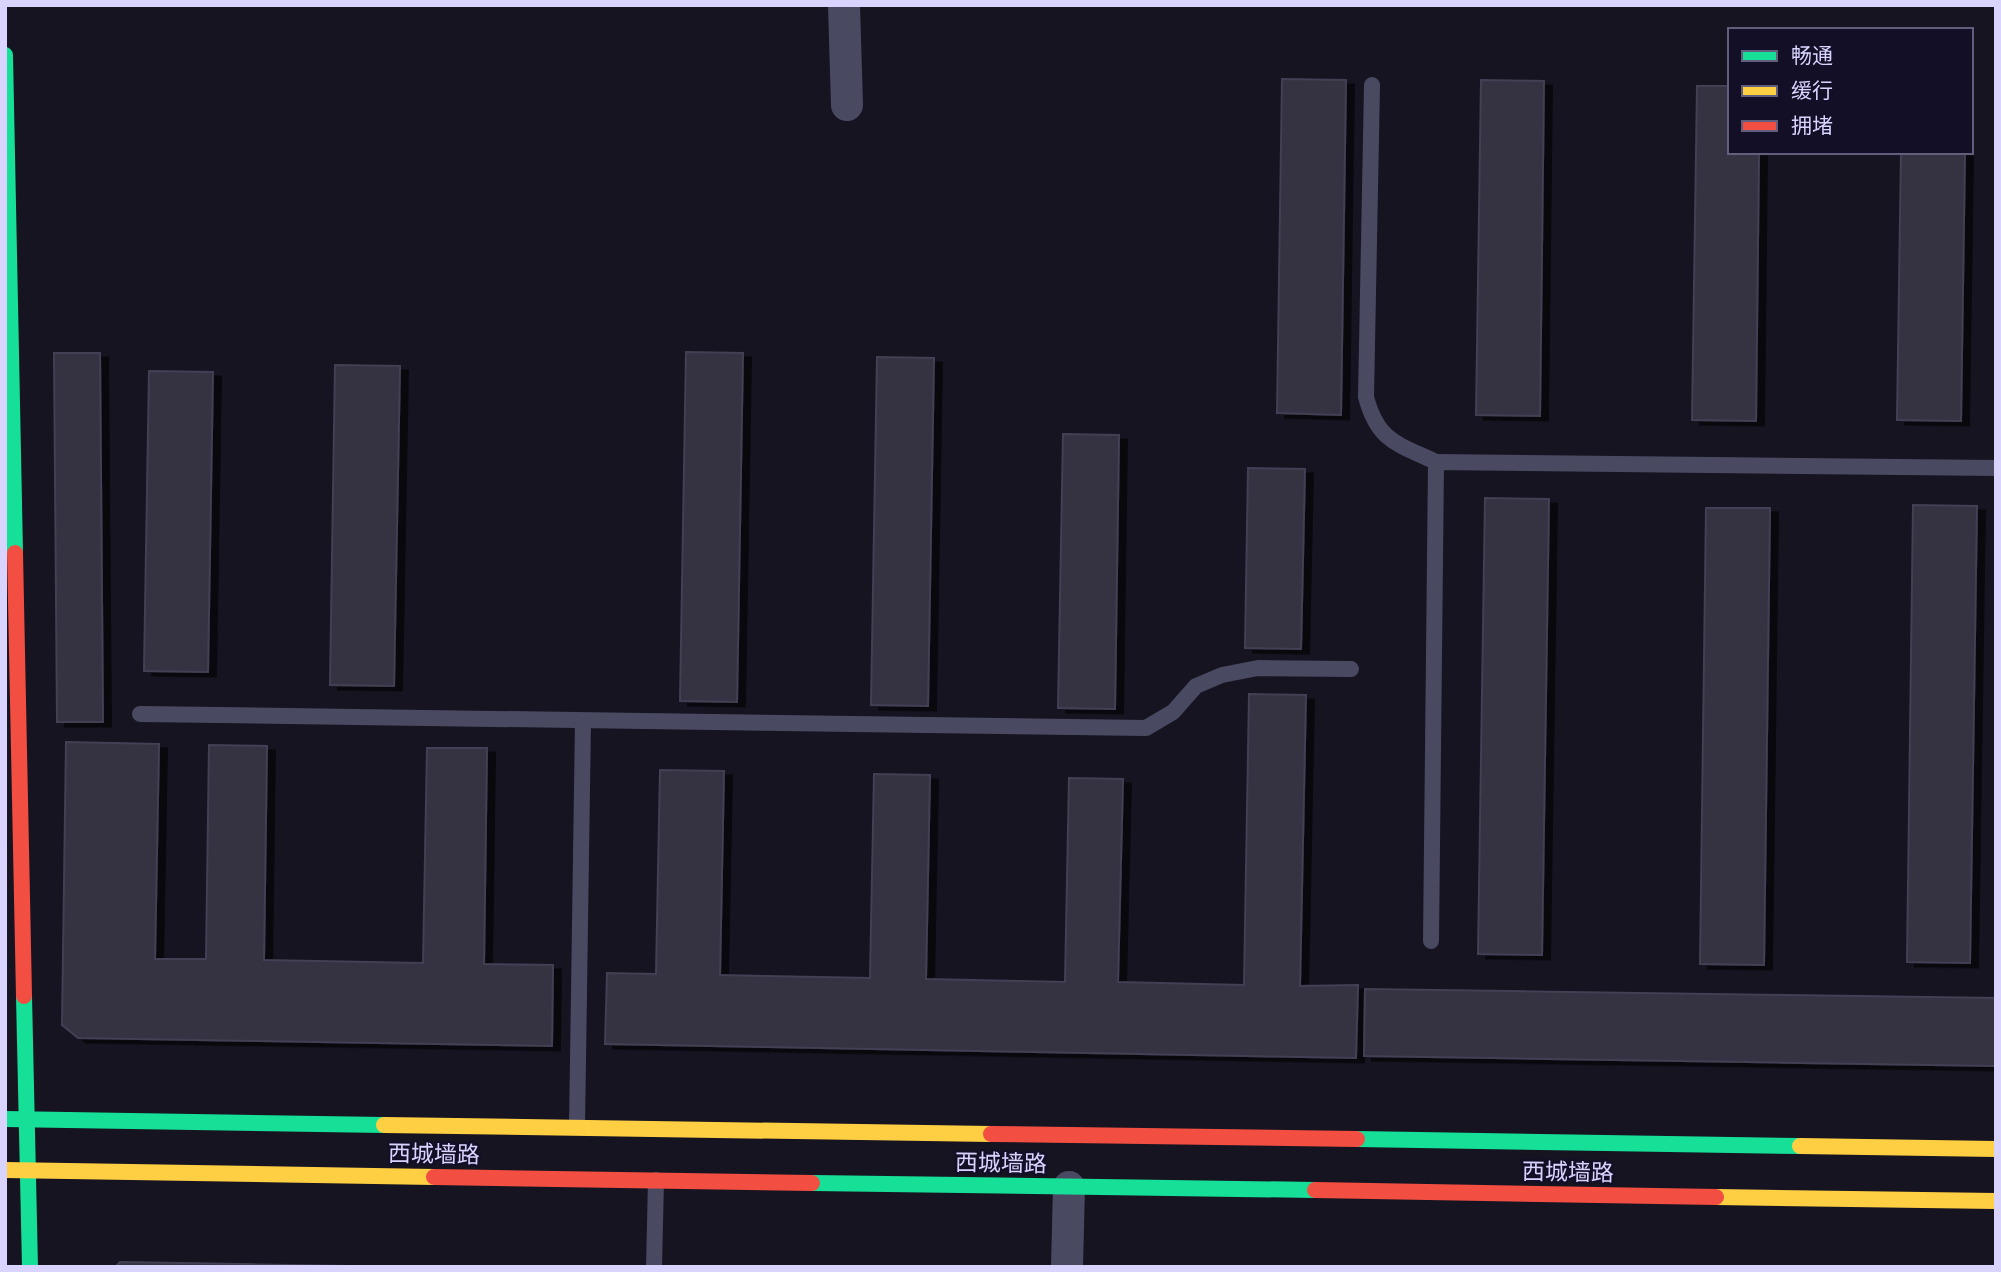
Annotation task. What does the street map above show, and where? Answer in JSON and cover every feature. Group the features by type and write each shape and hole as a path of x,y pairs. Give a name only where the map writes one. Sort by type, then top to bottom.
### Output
{"main road":[{"path":"5,55 12,727 30,1267"},
{"name":"西城墙路","path":"5,1119 1996,1149"},
{"name":"西城墙路","path":"5,1170 1996,1201"}],"street":[{"path":"844,5 848,105"},
{"path":"1067,1267 1069,1187"}],"lane":[{"path":"1372,85 1366,397 1371,416 1386,438 1436,462 1996,468"},
{"path":"1431,941 1436,462"},
{"path":"140,714 1146,728 1173,712 1196,686 1222,675 1258,668 1351,669"},
{"path":"577,1127 583,721"},
{"path":"654,1267 656,1180"}],"building":[{"path":"1282,79 1346,80 1341,415 1277,413"},
{"path":"1481,80 1544,81 1540,416 1476,415"},
{"path":"1697,86 1728,86 1728,154 1759,154 1756,421 1692,420"},
{"path":"1901,154 1965,154 1961,421 1897,420"},
{"path":"686,352 743,353 737,702 680,701"},
{"path":"54,353 100,353 103,722 57,722"},
{"path":"877,357 934,358 928,706 871,705"},
{"path":"335,365 400,366 394,686 330,685"},
{"path":"149,371 213,372 208,672 144,671"},
{"path":"1063,434 1119,435 1115,709 1058,708"},
{"path":"1248,468 1305,469 1301,649 1245,648"},
{"path":"1485,498 1549,499 1542,955 1478,954"},
{"path":"1913,505 1977,506 1970,963 1907,962"},
{"path":"1706,508 1770,508 1764,965 1700,964"},
{"path":"1249,694 1306,695 1300,986 1358,985 1356,1058 605,1044 607,973 656,974 660,770 724,771 720,975 870,978 874,774 930,775 926,979 1065,982 1069,778 1123,779 1118,982 1244,985"},
{"path":"66,742 159,744 155,959 206,959 209,745 267,746 264,960 423,963 427,748 487,748 484,964 553,965 552,1046 78,1038 62,1025"},
{"path":"1365,989 1996,998 1996,1066 1364,1056"},
{"path":"120,1262 408,1267 115,1267"}],"traffic: fast":[{"path":"5,55 15,553"},
{"path":"24,996 30,1267"},
{"path":"5,1119 384,1125"},
{"path":"1357,1139 1800,1146"},
{"path":"812,1183 1315,1190"}],"traffic: slow":[{"path":"384,1125 991,1134"},
{"path":"1800,1146 1996,1149"},
{"path":"5,1170 434,1177"},
{"path":"1716,1197 1996,1201"}],"traffic: jam":[{"path":"15,553 24,996"},
{"path":"991,1134 1357,1139"},
{"path":"434,1177 812,1183"},
{"path":"1315,1190 1716,1197"}]}
